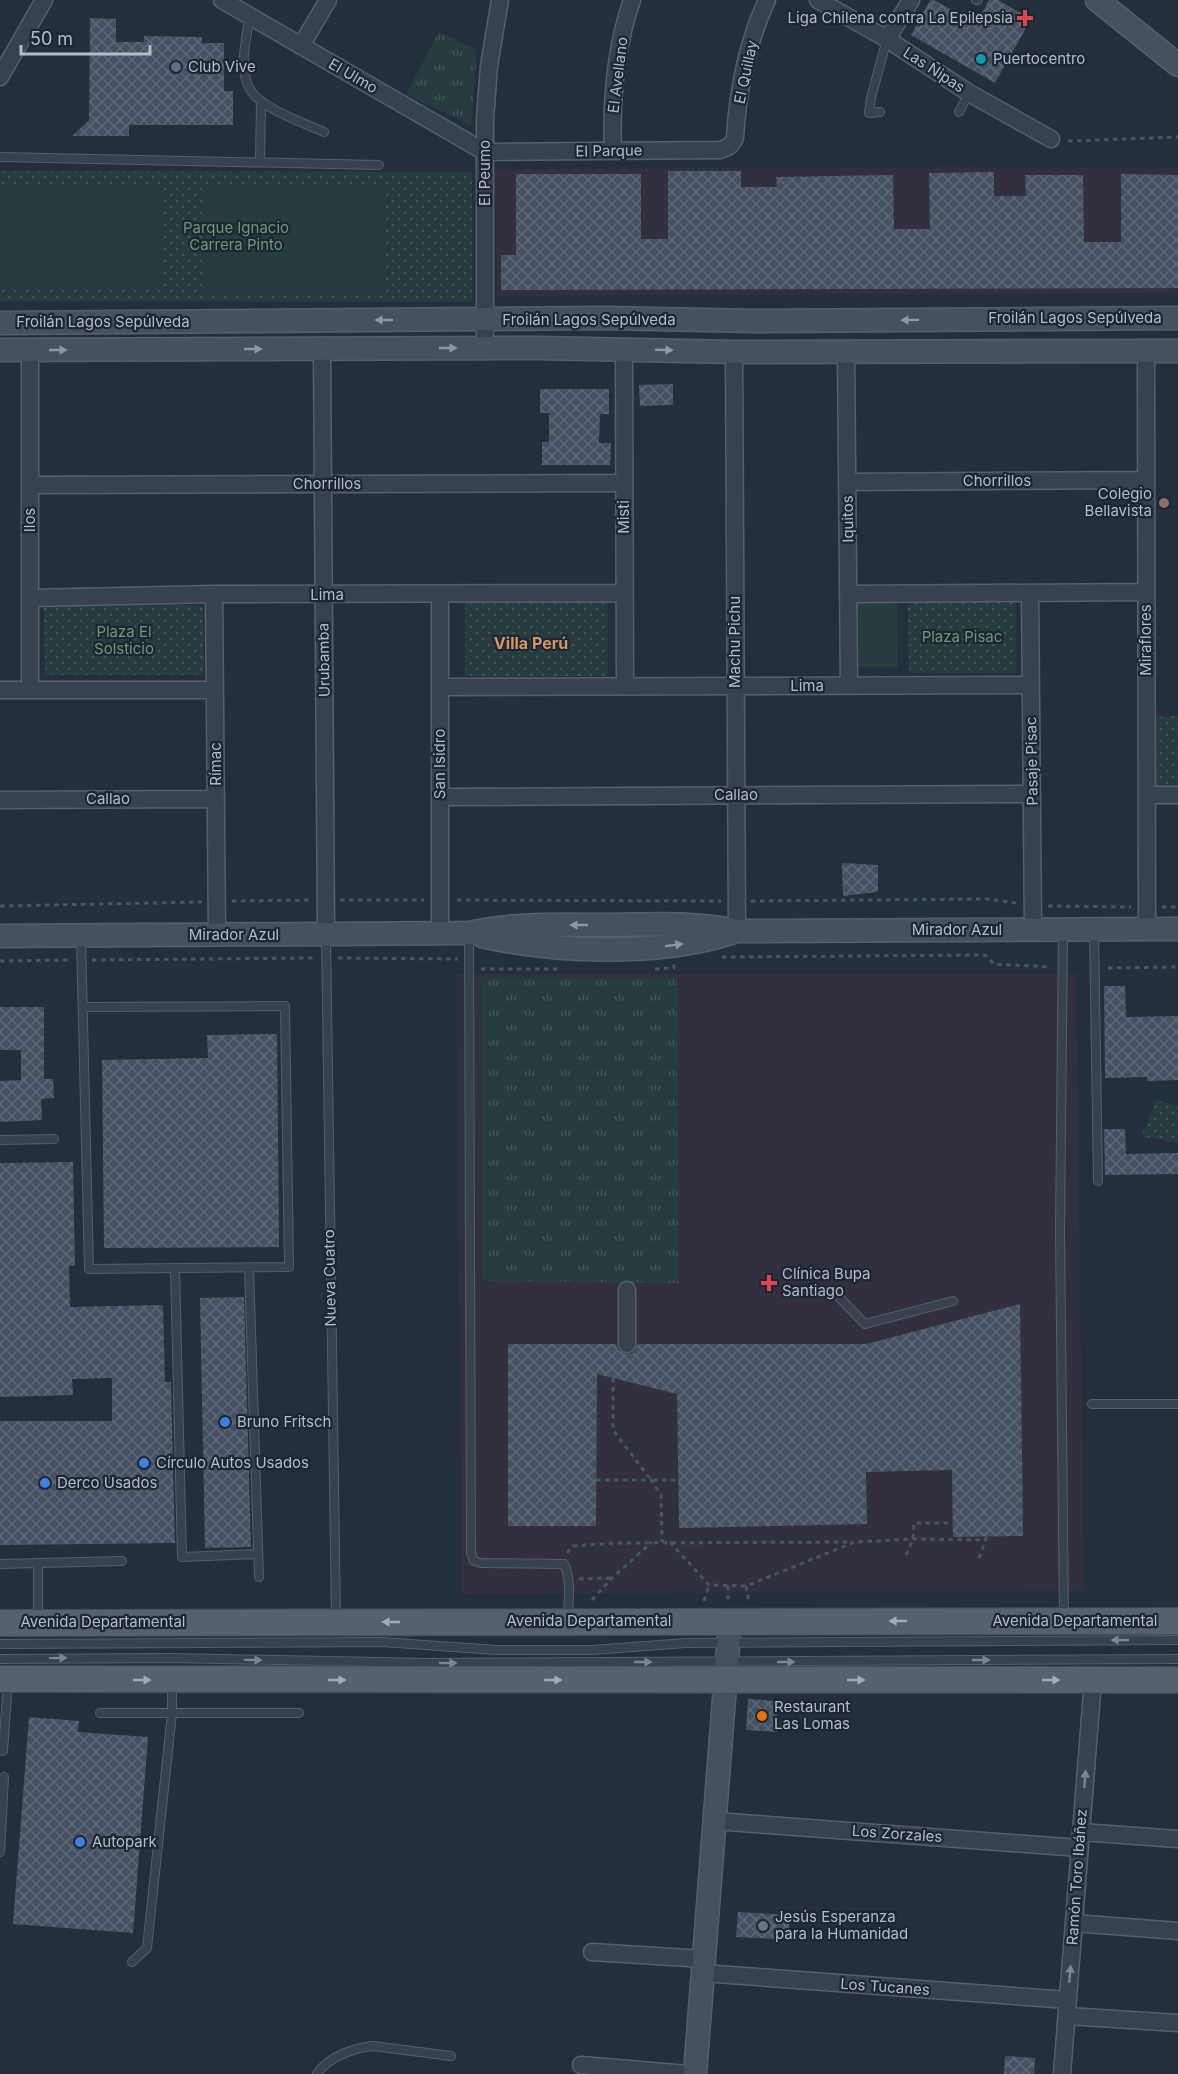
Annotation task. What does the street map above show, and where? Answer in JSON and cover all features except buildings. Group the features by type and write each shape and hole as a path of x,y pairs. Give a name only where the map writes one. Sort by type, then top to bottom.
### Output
{"main road":[{"name":"Avenida Departamental","path":"3,1672 172,1680 728,1642 978,1621 1178,1621"},
{"name":"Avenida Departamental","path":"0,1623 568,1622 728,1642 1093,1680 1178,1680"}],"street":[{"path":"0,77 7,48 44,0"},
{"name":"El Ulmo","path":"222,0 485,153"},
{"path":"301,46 328,0"},
{"name":"El Peumo","path":"485,348 486,86 500,0"},
{"name":"El Avellano","path":"613,151 612,122 616,67 632,0"},
{"name":"El Quillay","path":"731,145 735,137 746,59 767,0"},
{"name":"Las Ñipas","path":"818,0 887,39 969,93 1051,140"},
{"path":"887,39 910,0"},
{"path":"1097,0 1176,59"},
{"name":"El Parque","path":"485,153 720,150 731,145"},
{"name":"Froilán Lagos Sepúlveda","path":"0,323 606,318 754,321 1178,318"},
{"path":"938,352 942,347 945,334 939,319"},
{"path":"740,352 754,321"},
{"path":"127,322 127,350"},
{"name":"Froilán Lagos Sepúlveda","path":"0,350 485,348 846,353 1178,351"},
{"name":"Urubamba","path":"322,349 326,934"},
{"name":"Misti","path":"624,349 625,686"},
{"name":"Ilos","path":"30,350 30,690"},
{"name":"Miraflores","path":"1146,351 1147,918"},
{"name":"Machu Pichu","path":"737,931 736,686 740,352"},
{"name":"Iquitos","path":"846,353 849,686"},
{"name":"Chorrillos","path":"848,482 1146,480"},
{"name":"Chorrillos","path":"30,485 624,483"},
{"path":"849,594 1146,592"},
{"name":"Lima","path":"30,598 214,594 624,593"},
{"name":"Pasaje Pisac","path":"1030,593 1033,929"},
{"name":"Rímac","path":"214,594 217,934"},
{"name":"San Isidro","path":"440,594 440,933"},
{"name":"Lima","path":"440,687 1031,685"},
{"path":"0,690 216,690"},
{"name":"Callao","path":"440,797 1032,794"},
{"path":"1147,795 1178,795"},
{"name":"Callao","path":"0,800 216,799"},
{"name":"Mirador Azul","path":"0,936 469,933 525,926 680,924 713,926 737,931 1094,929 1147,918 1178,929"},
{"path":"627,1290 627,1344"},
{"path":"695,2074 728,1642"},
{"name":"Ramón Toro Ibáñez","path":"1062,2074 1093,1680"},
{"name":"Los Zorzales","path":"715,1821 1080,1840 1178,1839"},
{"path":"1074,1923 1178,1931"},
{"name":"Los Tucanes","path":"592,1952 1178,2023"},
{"path":"581,2065 688,2074"}],"lane":[{"path":"250,16 244,45 246,77 250,90 261,102 324,132"},
{"path":"880,112 869,113 887,39"},
{"path":"959,112 969,93"},
{"path":"260,162 261,102"},
{"path":"0,157 379,165"},
{"path":"1063,929 1060,1231 1064,1621"},
{"path":"1094,929 1098,1181"},
{"path":"469,933 471,1553 474,1561 481,1563 564,1564 568,1579 568,1622"},
{"name":"Nueva Cuatro","path":"326,934 336,1622"},
{"path":"81,936 88,1269 289,1268 285,1006 83,1007"},
{"path":"0,1140 54,1139"},
{"path":"175,1268 182,1557 258,1554"},
{"path":"249,1268 259,1577"},
{"path":"834,1292 866,1324 953,1301"},
{"path":"1092,1404 1178,1404"},
{"path":"0,1564 122,1561"},
{"path":"38,1563 38,1623"},
{"path":"907,1641 978,1621 1043,1640"},
{"path":"0,1644 382,1642 496,1650 592,1650 673,1643 728,1642 1178,1640"},
{"path":"3,1751 3,1672 172,1658 427,1663 728,1642 1178,1659"},
{"path":"132,1962 147,1948 172,1713 172,1680"},
{"path":"100,1713 299,1713"},
{"path":"0,1852 4,1777"},
{"path":"317,2074 329,2061 362,2047 373,2046 451,2056"}],"path":[{"path":"1051,140 1074,142 1178,137"},
{"path":"0,906 327,900 987,899 1147,918 1178,907"},
{"path":"613,1378 613,1430 661,1495 662,1542"},
{"path":"596,1480 678,1480"},
{"path":"906,1555 913,1539 914,1523 953,1523"},
{"path":"564,1564 569,1548 573,1546 652,1542 855,1542 987,1538 979,1558"},
{"path":"589,1603 612,1578 652,1542"},
{"path":"670,1542 709,1585 728,1586 746,1586 855,1542"},
{"path":"568,1579 612,1578"},
{"path":"702,1604 709,1585"},
{"path":"728,1586 728,1642"},
{"path":"746,1586 750,1604"}],"shaded area":[{"path":"1178,168 1178,293 497,296 495,169"},
{"name":"Clínica Bupa Santiago","path":"456,974 1076,974 1084,1591 462,1594"}],"green space":[{"path":"439,32 477,50 471,125 406,94"},
{"name":"Parque Ignacio Carrera Pinto","path":"0,171 472,172 472,302 0,301"},
{"path":"0,185 161,185 160,290 0,290"},
{"path":"203,187 386,188 386,292 203,292"},
{"path":"465,600 608,600 608,676 465,676"},
{"path":"856,602 897,602 898,667 856,667"},
{"name":"Plaza Pisac","path":"908,602 1016,602 1016,673 909,673"},
{"name":"Plaza El Solsticio","path":"203,605 204,675 45,675 44,606"},
{"path":"1178,716 1178,791 1151,792 1150,717"},
{"path":"481,977 677,978 678,1283 483,1281"},
{"path":"1156,1100 1178,1106 1178,1143 1150,1137 1145,1139 1142,1132 1146,1129"}],"place":[{"name":"Liga Chilena contra La Epilepsia","path":"1025,18"},
{"name":"Puertocentro","path":"981,59"},
{"name":"Club Vive","path":"176,67"},
{"name":"Colegio Bellavista","path":"1164,503"},
{"name":"Clínica Bupa Santiago","path":"769,1283"},
{"name":"Bruno Fritsch","path":"225,1422"},
{"name":"Círculo Autos Usados","path":"144,1463"},
{"name":"Derco Usados","path":"45,1483"},
{"name":"Restaurant Las Lomas","path":"762,1716"},
{"name":"Autopark","path":"80,1842"},
{"name":"Jesús Esperanza para la Humanidad","path":"763,1926"}],"district":[{"name":"Villa Perú","path":"531,643"}]}
